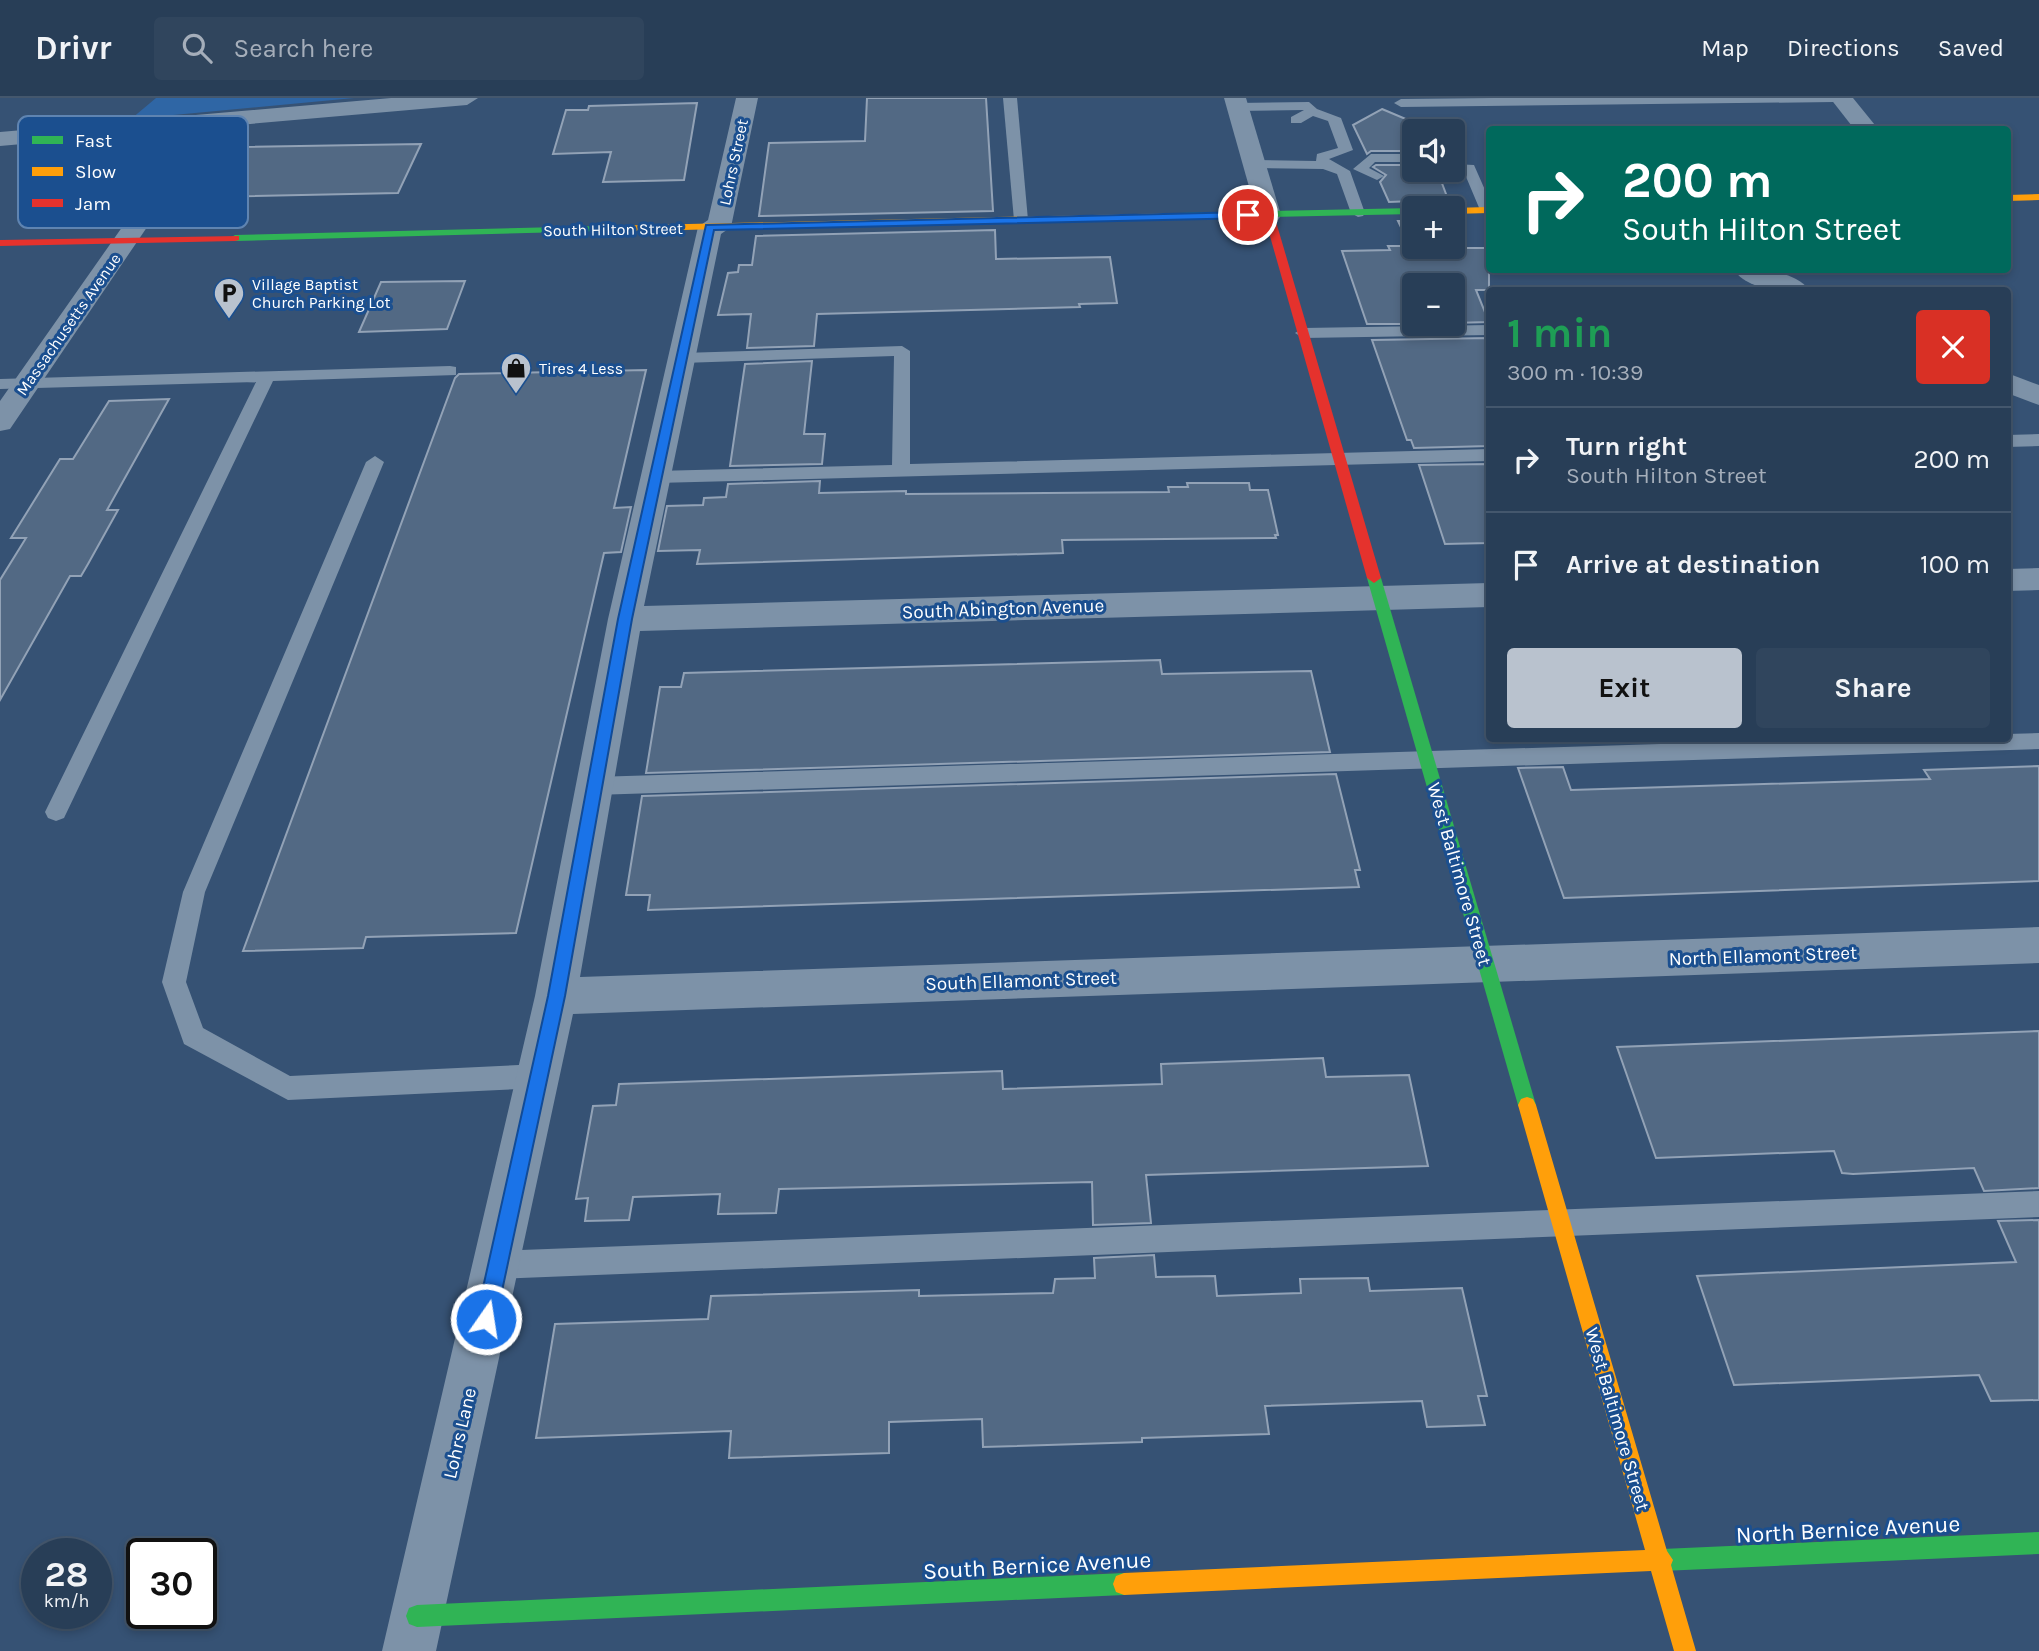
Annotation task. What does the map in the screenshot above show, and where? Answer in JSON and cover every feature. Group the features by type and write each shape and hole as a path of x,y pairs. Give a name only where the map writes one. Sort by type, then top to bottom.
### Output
{"main road":[{"path":"2011,198 2039,197"},
{"path":"1465,211 1486,210"},
{"name":"South Hilton Street","path":"0,243 1402,211"},
{"name":"West Baltimore Street","path":"1269,215 1685,1651"},
{"name":"North Bernice Avenue","path":"1658,1560 2039,1543"},
{"name":"South Bernice Avenue","path":"413,1634 1658,1560"}],"street":[{"path":"248,118 467,98"},
{"name":"Lohrs Street","path":"714,227 747,98"},
{"path":"1841,98 1865,126"},
{"name":"West Baltimore Street","path":"1236,102 1269,215"},
{"path":"0,139 18,138"},
{"name":"Lohrs Lane","path":"413,1634 540,1076 625,619 682,358 714,227"},
{"name":"Massachusetts Avenue","path":"0,422 134,228"},
{"path":"1754,273 1789,287"},
{"path":"2011,384 2039,396"},
{"path":"2011,580 2039,579"},
{"name":"South Abington Avenue","path":"625,619 1486,595"},
{"name":"North Ellamont Street","path":"1486,964 2039,945"},
{"name":"South Ellamont Street","path":"556,996 1486,964"}],"lane":[{"path":"1010,98 1021,220"},
{"path":"1400,103 1834,98"},
{"path":"1236,102 1309,106 1311,112"},
{"path":"1296,120 1311,112 1334,118 1346,150"},
{"path":"1306,150 1343,172 1360,169 1377,176"},
{"path":"1254,164 1323,161 1346,150 1371,158 1402,158"},
{"path":"1360,169 1371,158"},
{"path":"1465,168 1486,171"},
{"path":"1469,168 1486,206"},
{"path":"1343,172 1358,213"},
{"path":"1303,333 1486,330"},
{"path":"682,358 902,351 901,470"},
{"path":"0,384 450,371"},
{"path":"56,812 267,377"},
{"path":"2011,440 2039,440"},
{"path":"656,477 1486,454"},
{"path":"375,462 194,892 174,982 192,1036 288,1088 540,1076"},
{"path":"2011,742 2039,741"},
{"path":"594,786 2007,742"},
{"path":"498,1265 2039,1204"}],"shaded area":[{"path":"156,98 354,98 163,116 135,116"}],"building":[{"path":"867,98 986,98 993,211 759,216 769,143 865,141"},
{"path":"697,103 684,180 603,182 611,152 553,154 566,110 588,110 589,106"},
{"path":"1382,109 1406,119 1402,119 1402,151 1371,151 1367,154 1353,125"},
{"path":"421,144 398,193 248,196 248,147"},
{"path":"1402,165 1402,182 1442,182 1447,196 1402,196 1402,201 1389,202 1380,182 1386,175 1373,167"},
{"path":"995,230 996,259 1110,257 1117,303 1079,304 1080,307 817,314 814,346 747,348 751,314 718,315 728,273 738,272 739,265 752,265 756,236"},
{"path":"1388,246 1402,246 1402,259 1465,259 1465,246 1466,248 1486,248 1489,287 1486,287 1486,290 1476,290 1486,315 1486,322 1465,323 1465,273 1402,273 1402,324 1367,324 1342,251 1390,250"},
{"path":"465,281 447,329 359,332 381,282"},
{"path":"1486,338 1486,446 1414,448 1411,440 1407,440 1372,340"},
{"path":"812,361 804,434 825,434 822,464 730,466 745,364"},
{"path":"646,370 614,508 631,507 621,552 604,553 516,933 366,937 363,948 243,951 455,378 459,374"},
{"path":"169,399 107,510 118,510 88,564 81,576 70,576 0,700 0,580 26,538 11,538 60,459 73,459 109,401"},
{"path":"1486,464 1486,543 1445,544 1419,465"},
{"path":"820,481 819,493 906,491 906,494 1169,492 1168,487 1188,487 1187,483 1249,483 1250,490 1268,490 1278,535 1275,535 1276,538 1062,540 1063,553 697,564 700,550 658,551 667,506 703,505 704,498 726,497 728,484"},
{"path":"1160,660 1162,674 1311,671 1330,752 646,773 660,687 681,687 684,673"},
{"path":"2039,766 2039,881 1564,898 1518,768 1563,767 1571,790 1930,779 1924,770"},
{"path":"1336,774 1360,870 1355,870 1359,887 648,910 650,895 626,895 642,796"},
{"path":"2039,1031 2039,1188 1984,1191 1974,1168 1842,1173 1834,1151 1656,1158 1617,1047"},
{"path":"1323,1058 1326,1077 1409,1075 1428,1166 1146,1175 1151,1223 1093,1225 1092,1182 779,1189 776,1213 718,1214 720,1194 633,1197 629,1220 585,1221 588,1198 576,1199 593,1106 616,1105 619,1084 1002,1071 1003,1089 1162,1084 1161,1064"},
{"path":"2039,1220 2039,1400 1991,1401 1979,1375 1734,1385 1697,1276 2016,1262 1998,1221"},
{"path":"1154,1255 1156,1277 1215,1276 1217,1296 1301,1293 1300,1279 1368,1278 1370,1291 1462,1288 1487,1396 1478,1396 1485,1425 1427,1427 1422,1401 1265,1406 1269,1434 1142,1438 1142,1442 983,1447 982,1419 889,1422 889,1453 729,1458 731,1431 536,1438 555,1324 708,1319 711,1296 919,1290 919,1296 1053,1293 1055,1279 1095,1278 1094,1258"}],"traffic: fast":[{"path":"1179,216 1402,211"},
{"path":"235,238 601,229"},
{"path":"1374,578 1527,1105"},
{"path":"1662,1560 2039,1543"},
{"path":"417,1616 1124,1584"}],"traffic: slow":[{"path":"2011,198 2039,197"},
{"path":"1465,211 1486,210"},
{"path":"601,229 1179,216"},
{"path":"1527,1105 1685,1651"},
{"path":"1124,1584 1662,1560"}],"traffic: jam":[{"path":"1269,215 1374,578"},
{"path":"0,243 235,238"}],"place":[{"name":"Village Baptist Church Parking Lot","path":"229,320"},
{"name":"Tires 4 Less","path":"516,395"}],"route":[{"path":"486,1319 556,996 625,619 709,227 1248,215"}]}
